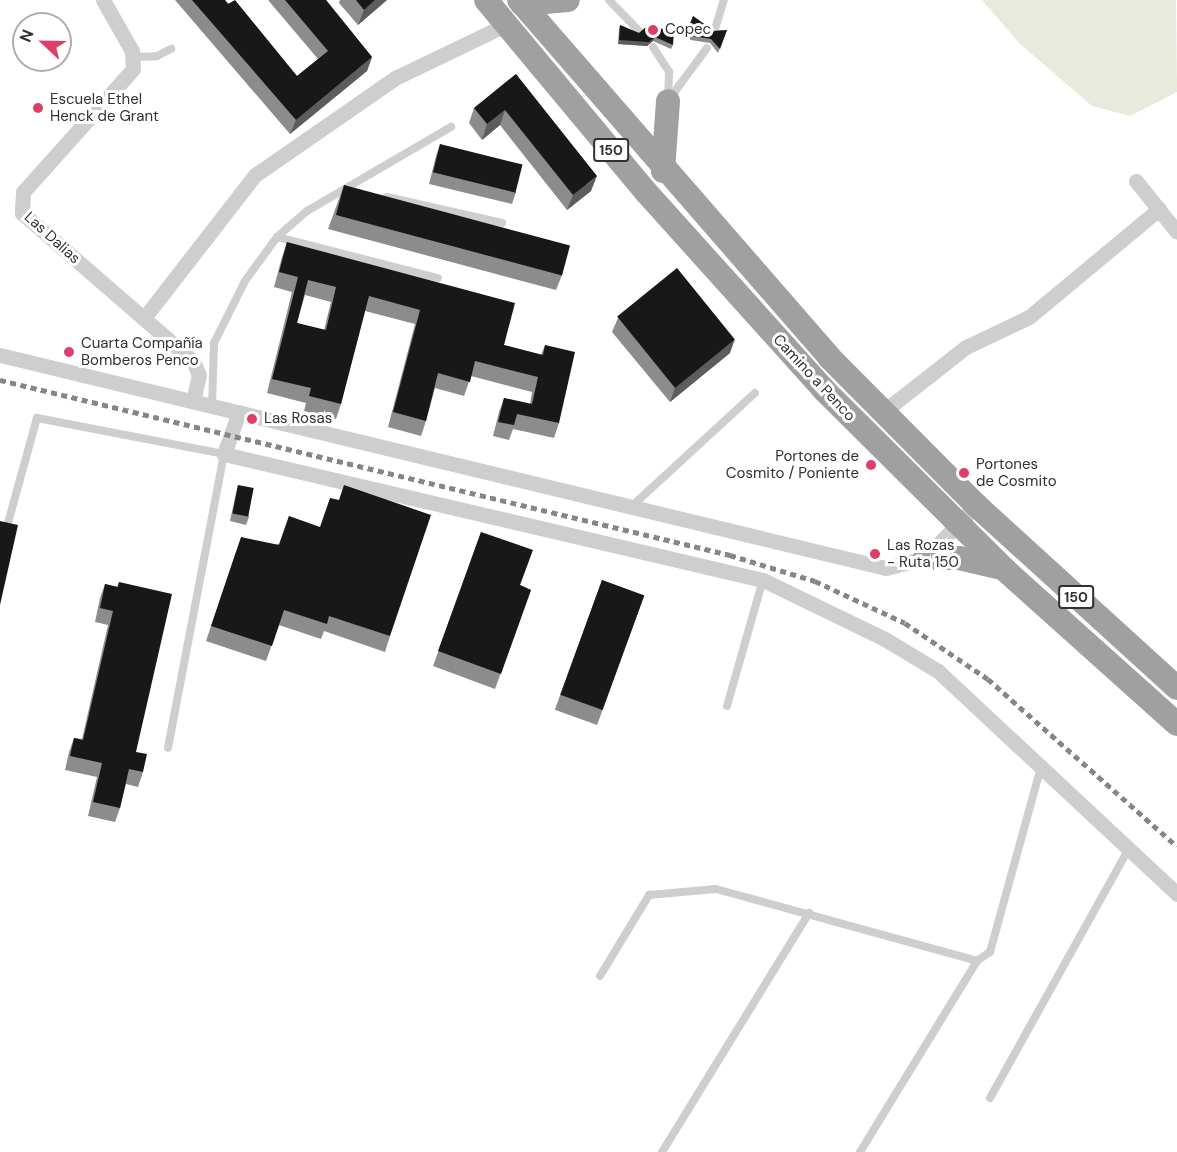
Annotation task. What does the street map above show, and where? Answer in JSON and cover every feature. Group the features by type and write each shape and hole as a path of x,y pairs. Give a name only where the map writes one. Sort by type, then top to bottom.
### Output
{"highway":[{"name":"Camino a Penco","path":"486,0 725,282 958,525 1177,724"},
{"path":"520,2 568,0"},
{"name":"Camino a Penco","path":"520,2 663,171 883,412 976,506 1177,688"},
{"path":"663,171 668,101"},
{"path":"925,558 959,558 1004,569"}],"street":[{"path":"103,0 134,57"},
{"path":"144,318 255,175 386,83 507,24"},
{"name":"Las Dalias","path":"134,57 128,76 23,192 20,203 22,213 37,228 196,364 199,375 193,401"},
{"path":"1136,181 1177,232"},
{"path":"883,412 966,347 1039,310 1159,209"},
{"path":"0,355 876,566 902,568 925,558 976,506"},
{"path":"239,412 224,454 764,580 938,671 1040,770 1177,894"}],"lane":[{"path":"609,0 639,31"},
{"path":"715,29 724,0"},
{"path":"653,47 669,72 668,101"},
{"path":"668,101 706,48"},
{"path":"134,57 157,56 171,49"},
{"path":"212,406 214,343 245,281 277,237 345,187 451,127"},
{"path":"345,187 368,192"},
{"path":"379,195 502,223"},
{"path":"277,237 438,278"},
{"path":"630,507 755,393"},
{"path":"8,523 37,418 224,454 168,748"},
{"path":"727,706 764,580"},
{"path":"860,1152 977,961 990,952 1040,770"},
{"path":"990,1098 1128,850"},
{"path":"600,976 649,895 716,889 810,913 977,961"},
{"path":"662,1152 810,913"}],"shaded area":[{"path":"982,0 1176,0 1177,92 1130,116 1092,106 1020,44"}],"building":[{"path":"192,0 225,0 228,4 235,0 297,76 328,51 285,0 326,0 372,57 296,120"},
{"path":"356,0 375,0 364,10"},
{"path":"693,16 714,31 727,30 720,49 711,39 686,35"},
{"path":"620,25 639,33 646,27 674,30 673,45 655,37 649,42 619,40"},
{"path":"516,74 597,176 573,195 505,110 487,124 474,108"},
{"path":"440,144 522,165 515,193 433,172"},
{"path":"344,185 570,246 562,276 336,215"},
{"path":"287,242 515,303 504,345 543,355 545,345 575,352 559,423 517,414 514,425 498,422 504,398 532,404 538,377 475,361 470,382 438,373 426,421 393,412 420,310 369,296 341,404 309,396 311,388 272,379 298,277 279,272","holes":["308,280 336,287 326,330 297,323"]},
{"path":"677,268 735,339 675,388 617,316"},
{"path":"238,485 254,488 248,517 232,513"},
{"path":"344,485 431,515 390,636 329,616 327,624 284,610 272,646 211,626 241,537 279,545 289,516 320,527 330,498 339,500"},
{"path":"0,521 18,525 0,605"},
{"path":"481,532 533,550 520,585 531,590 501,674 438,651"},
{"path":"602,580 644,595 603,710 560,695"},
{"path":"119,582 172,594 136,752 147,754 143,772 129,769 120,808 93,802 102,763 70,756 74,738 83,740 113,611 100,608 105,584 118,587"}],"railway":[{"path":"0,380 730,555 815,581 905,623 988,679 1177,846"}],"place":[{"name":"Copec","path":"653,30"},
{"name":"Escuela Ethel Henck de Grant","path":"38,108"},
{"name":"Cuarta Compañía Bomberos Penco","path":"69,352"},
{"name":"Las Rosas","path":"252,419"},
{"name":"Portones de Cosmito / Poniente","path":"871,465"},
{"name":"Portones de Cosmito","path":"964,473"},
{"name":"Las Rozas - Ruta 150","path":"875,554"}]}
